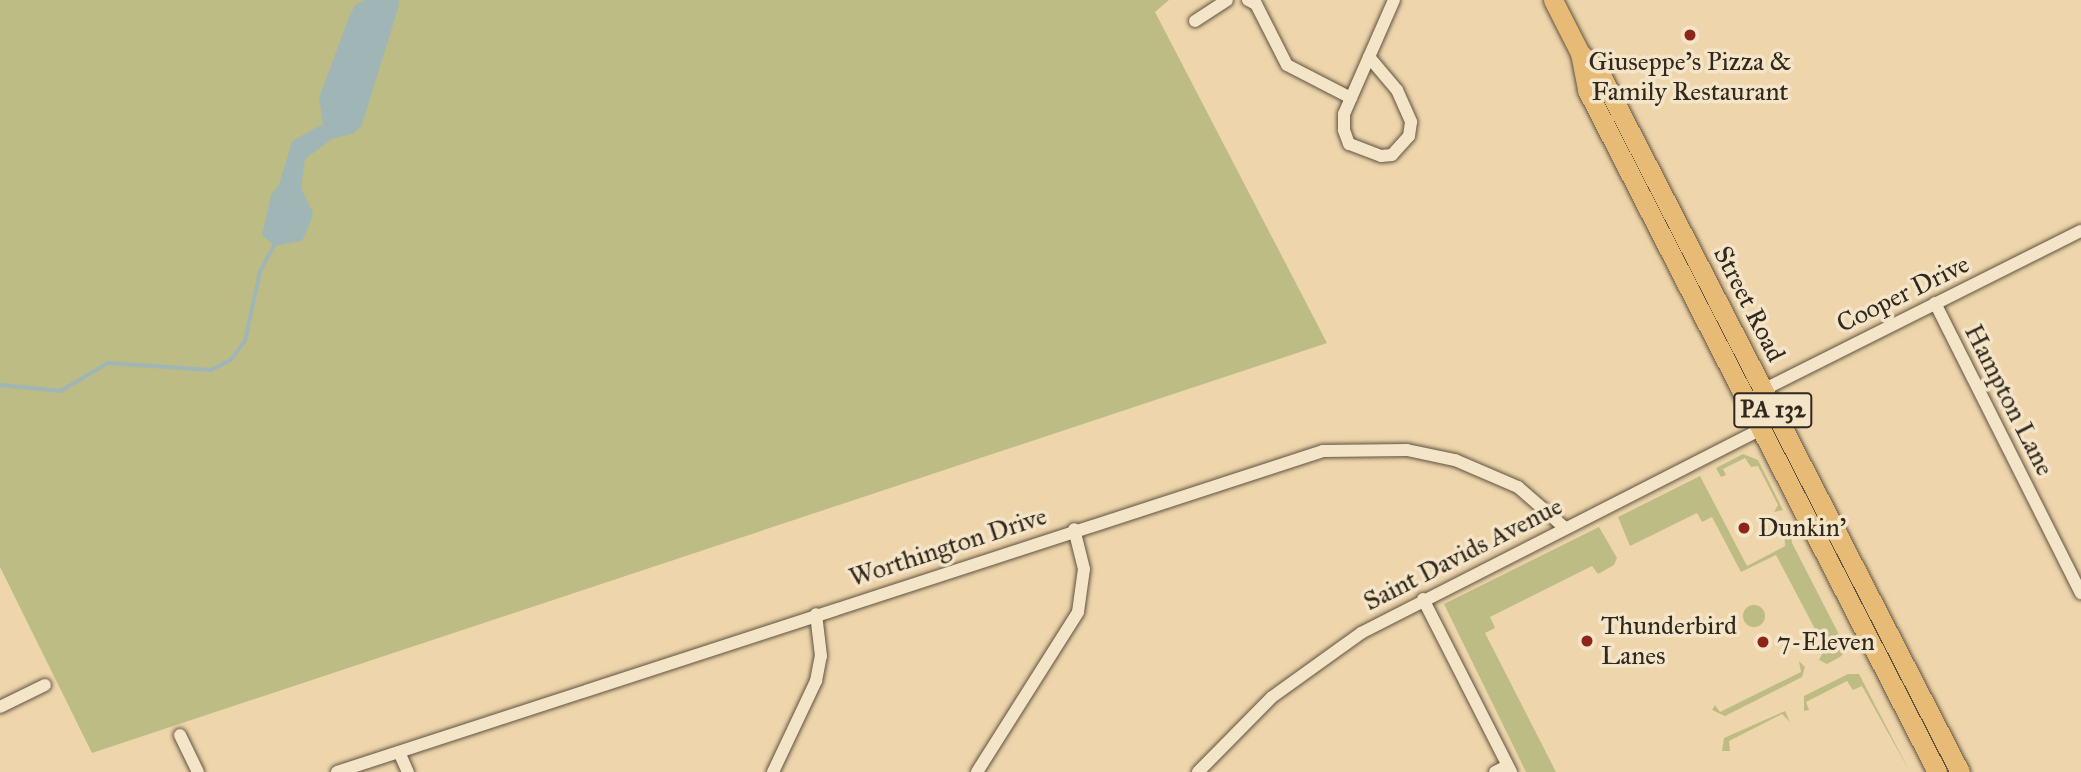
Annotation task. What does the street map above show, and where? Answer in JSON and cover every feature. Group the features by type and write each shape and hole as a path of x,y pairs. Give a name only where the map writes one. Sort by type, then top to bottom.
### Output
{"main road":[{"name":"Street Road","path":"1553,0 1580,53 1587,90 1937,772"},
{"name":"Street Road","path":"1580,53 1600,73 1959,772"}],"street":[{"path":"1195,20 1227,0"},
{"path":"1248,0 1256,4 1287,65 1351,97"},
{"path":"1369,57 1397,90 1411,122 1409,136 1392,155 1381,156 1349,144 1344,114 1351,97 1394,0"},
{"name":"Cooper Drive","path":"1745,399 2081,231"},
{"name":"Hampton Lane","path":"1935,303 2081,593"},
{"name":"Saint Davids Avenue","path":"1198,772 1249,718 1317,662 1423,599 1779,421"},
{"name":"Worthington Drive","path":"337,772 1290,459 1359,448 1422,452 1473,466 1518,487 1565,527"},
{"path":"977,772 1079,612 1084,569 1074,530"},
{"path":"1423,599 1509,769 1494,772"},
{"path":"773,772 816,681 821,656 816,614"},
{"path":"0,707 45,685"},
{"path":"180,735 198,772"},
{"path":"399,752 408,772"}],"shaded area":[{"path":"0,0 1169,0 1155,12 1327,343 92,753 0,567"},
{"path":"365,0 398,0 399,5 362,125 354,133 332,139 305,159 301,188 313,213 311,221 302,241 274,246 262,235 271,195 279,185 292,141 323,124 319,98 349,17 355,5"},
{"path":"1743,454 1758,460 1783,510 1774,512 1778,505 1758,466 1751,467 1745,458 1723,469 1726,475 1721,477 1716,468"},
{"path":"1700,476 1747,566 1785,546 1784,527 1790,523 1792,543 1847,650 1840,657 1827,664 1819,660 1825,648 1776,555 1741,572 1712,517 1702,522 1697,513 1630,546 1618,517"},
{"path":"1599,527 1617,558 1614,565 1598,574 1592,566 1490,617 1495,628 1485,633 1556,772 1526,772 1444,604"},
{"path":"1754,605 1762,608 1765,616 1762,624 1754,627 1746,624 1743,616 1746,608"},
{"path":"1799,661 1805,667 1802,677 1725,716 1712,710 1715,705 1720,712 1801,672"},
{"path":"1848,674 1859,674 1910,772 1862,686 1853,690 1847,681 1806,702 1809,710 1804,711 1804,696"},
{"path":"1785,711 1790,722 1782,714 1729,741 1730,751 1722,751 1724,738"}],"waterway":[{"path":"0,385 61,391 108,363 211,370 231,360 245,341 260,272 274,246"}],"place":[{"name":"Giuseppe's Pizza & Family Restaurant","path":"1690,35"},
{"name":"Dunkin'","path":"1744,528"},
{"name":"Thunderbird Lanes","path":"1587,641"},
{"name":"7-Eleven","path":"1763,642"}]}
